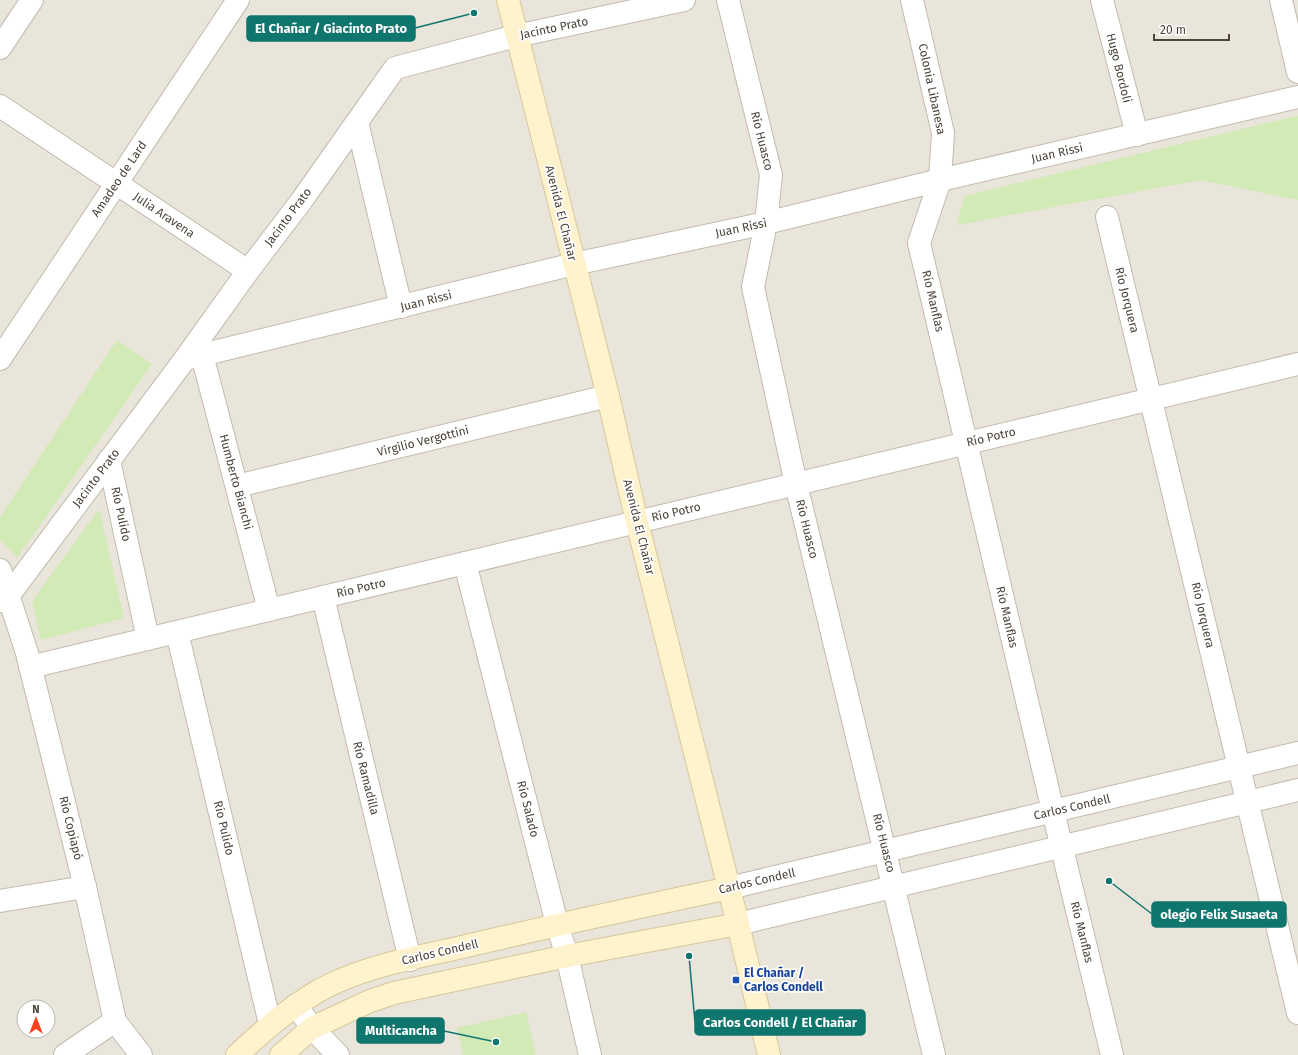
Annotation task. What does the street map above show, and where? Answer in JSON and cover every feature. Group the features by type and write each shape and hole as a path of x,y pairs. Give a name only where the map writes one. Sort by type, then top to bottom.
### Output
{"street":[{"path":"0,48 32,0"},
{"name":"Amadeo de Lard","path":"0,359 238,0"},
{"name":"Avenida El Chañar","path":"508,0 608,396 637,522 738,924 769,1055"},
{"name":"Jacinto Prato","path":"5,598 110,460 194,357 248,271 302,200 395,68 516,36 684,0"},
{"name":"Río Huasco","path":"728,0 771,175 766,223 753,287 796,484 934,1055"},
{"name":"Colonia Libanesa","path":"912,0 943,133 940,180"},
{"name":"Hugo Bordoli","path":"1102,0 1137,135"},
{"path":"1281,0 1298,72"},
{"name":"Juan Rissi","path":"194,357 574,264 766,223 940,180 1298,97"},
{"name":"Julia Aravena","path":"0,106 248,271"},
{"path":"357,122 401,307"},
{"name":"Río Manflas","path":"940,180 919,243 1112,1055"},
{"name":"Río Jorquera","path":"1107,217 1298,1013"},
{"name":"Humberto Bianchi","path":"194,357 237,486 269,610"},
{"name":"Río Potro","path":"30,667 1298,364"},
{"name":"Virgilio Vergottini","path":"237,486 608,396"},
{"name":"Río Pulido","path":"110,460 148,639"},
{"name":"Río Salado","path":"465,563 557,924 567,956 590,1055"},
{"name":"Río Copiapó","path":"0,570 5,598 30,667 85,887 115,1021 141,1055"},
{"name":"Río Ramadilla","path":"322,597 410,960"},
{"name":"Río Pulido","path":"177,632 270,1024"},
{"name":"Carlos Condell","path":"237,1055 270,1024 296,1005 321,990 378,967 557,924 728,888 1298,753"},
{"path":"281,1055 312,1028 346,1011 394,993 567,956 738,924 1298,790"},
{"path":"0,901 85,887"},
{"path":"296,1005 312,1028 338,1055"},
{"path":"65,1055 115,1021"}],"shaded area":[{"path":"0,0 1298,0 1298,1055 0,1055"}],"green space":[{"path":"1298,116 1298,200 1201,180 957,225 964,196"},
{"path":"117,340 152,364 17,558 0,540 0,517"},
{"path":"99,509 124,618 41,640 32,601"},
{"path":"526,1012 536,1055 463,1055 457,1028"}],"place":[{"name":"El Chañar / Giacinto Prato","path":"474,13"},
{"name":"olegio Felix Susaeta","path":"1109,881"},
{"name":"Carlos Condell / El Chañar","path":"689,956"},
{"name":"El Chañar / Carlos Condell","path":"736,980"},
{"name":"Multicancha","path":"496,1042"}]}
